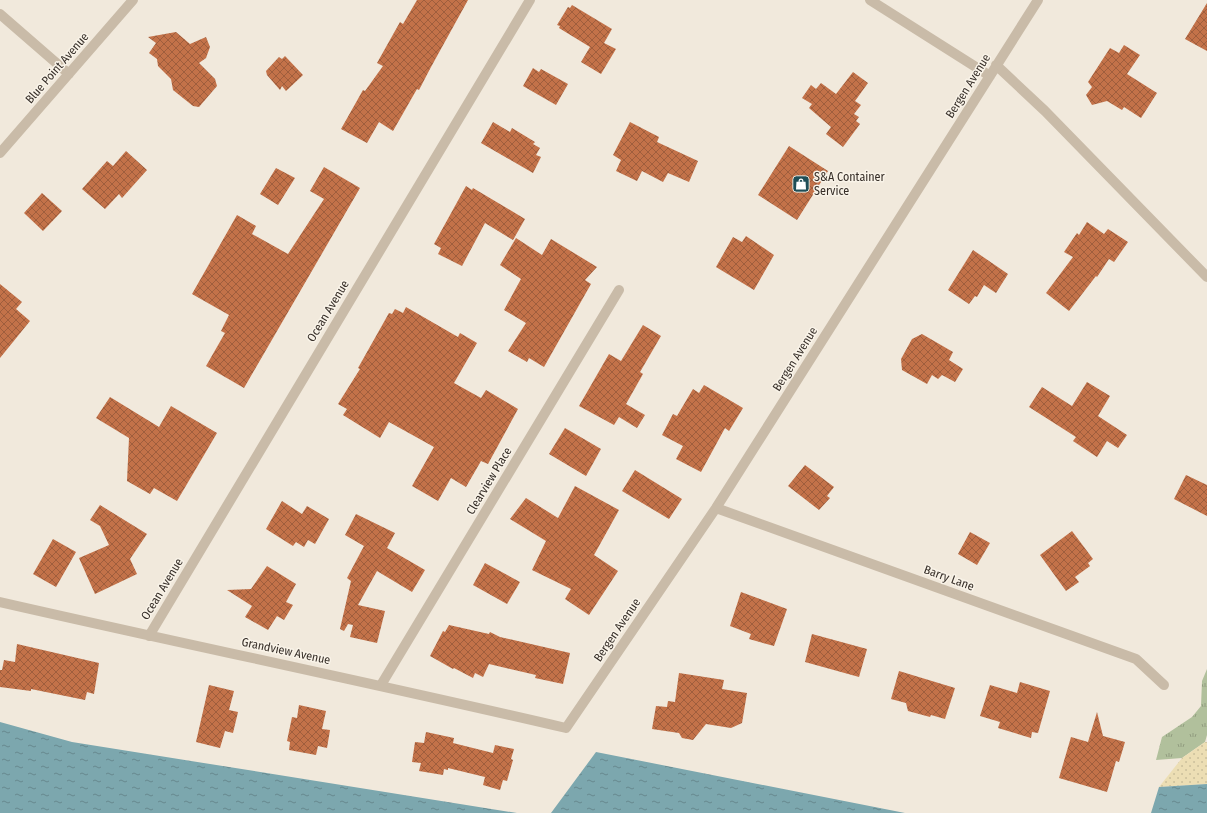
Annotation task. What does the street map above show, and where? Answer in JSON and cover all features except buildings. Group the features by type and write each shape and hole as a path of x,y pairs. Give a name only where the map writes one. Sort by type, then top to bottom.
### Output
{"street":[{"name":"Blue Point Avenue","path":"0,153 133,0"},
{"name":"Ocean Avenue","path":"148,636 530,0"},
{"path":"870,0 990,76"},
{"name":"Bergen Avenue","path":"566,728 716,508 1038,0"},
{"path":"0,14 69,74"},
{"path":"996,65 1045,111 1207,277"},
{"name":"Clearview Place","path":"381,685 619,290"},
{"name":"Barry Lane","path":"716,508 1136,659 1164,685"},
{"name":"Grandview Avenue","path":"0,602 148,636 381,685 566,728"}],"green space":[{"path":"1207,669 1207,735 1205,742 1182,758 1156,760 1162,737 1192,717 1201,706 1202,681"}],"sand":[{"path":"1207,742 1207,784 1159,787 1182,758"}],"water":[{"path":"0,722 72,742 517,813 0,813"},
{"path":"596,752 905,813 551,813"},
{"path":"1207,784 1207,813 1151,813 1159,787"}],"place":[{"name":"S&A Container Service","path":"801,184"}]}
